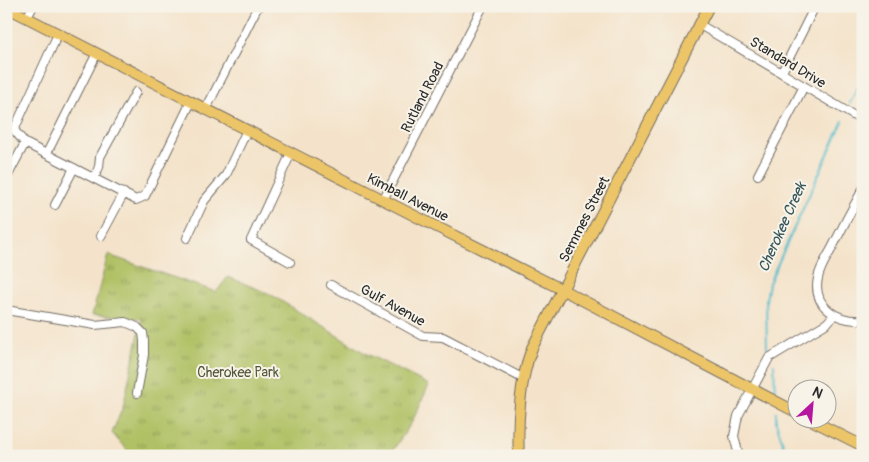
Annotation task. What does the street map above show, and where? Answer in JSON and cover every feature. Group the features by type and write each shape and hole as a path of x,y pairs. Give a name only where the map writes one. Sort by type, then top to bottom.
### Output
{"main road":[{"name":"Semmes Street","path":"519,456 518,430 524,379 532,348 709,6"},
{"name":"Kimball Avenue","path":"6,7 563,290 786,407"},
{"path":"830,430 863,446"}],"street":[{"path":"27,18 33,6"},
{"path":"206,109 258,6"},
{"name":"Rutland Road","path":"383,200 483,6"},
{"path":"782,72 815,6"},
{"name":"Standard Drive","path":"700,25 863,121"},
{"path":"58,34 14,130 25,142 136,200 145,196 191,102"},
{"path":"47,153 97,53"},
{"path":"758,175 804,86"},
{"path":"94,178 99,167 100,157 136,92"},
{"path":"187,238 204,201 226,175 247,130"},
{"path":"6,179 25,142"},
{"path":"290,262 251,240 292,153"},
{"path":"55,205 74,168"},
{"path":"863,189 818,276 818,291 822,304 834,315 848,319 863,320"},
{"path":"101,236 124,193"},
{"name":"Gulf Avenue","path":"331,285 423,336 443,337 524,379"},
{"path":"6,310 94,324 125,322 137,327 143,333 144,341 144,355 137,393"},
{"path":"738,456 734,436 738,416 770,358 827,323 834,315"}],"green space":[{"name":"Cherokee Park","path":"108,255 216,292 228,277 270,294 365,353 429,385 412,422 389,456 132,456 112,433 123,407 142,319 92,315"}],"waterway":[{"name":"Cherokee Creek","path":"850,103 863,78"},
{"name":"Cherokee Creek","path":"767,348 766,300 769,283 843,121"},
{"name":"Cherokee Creek","path":"774,364 775,391"},
{"name":"Cherokee Creek","path":"776,412 776,422 787,456"}]}
